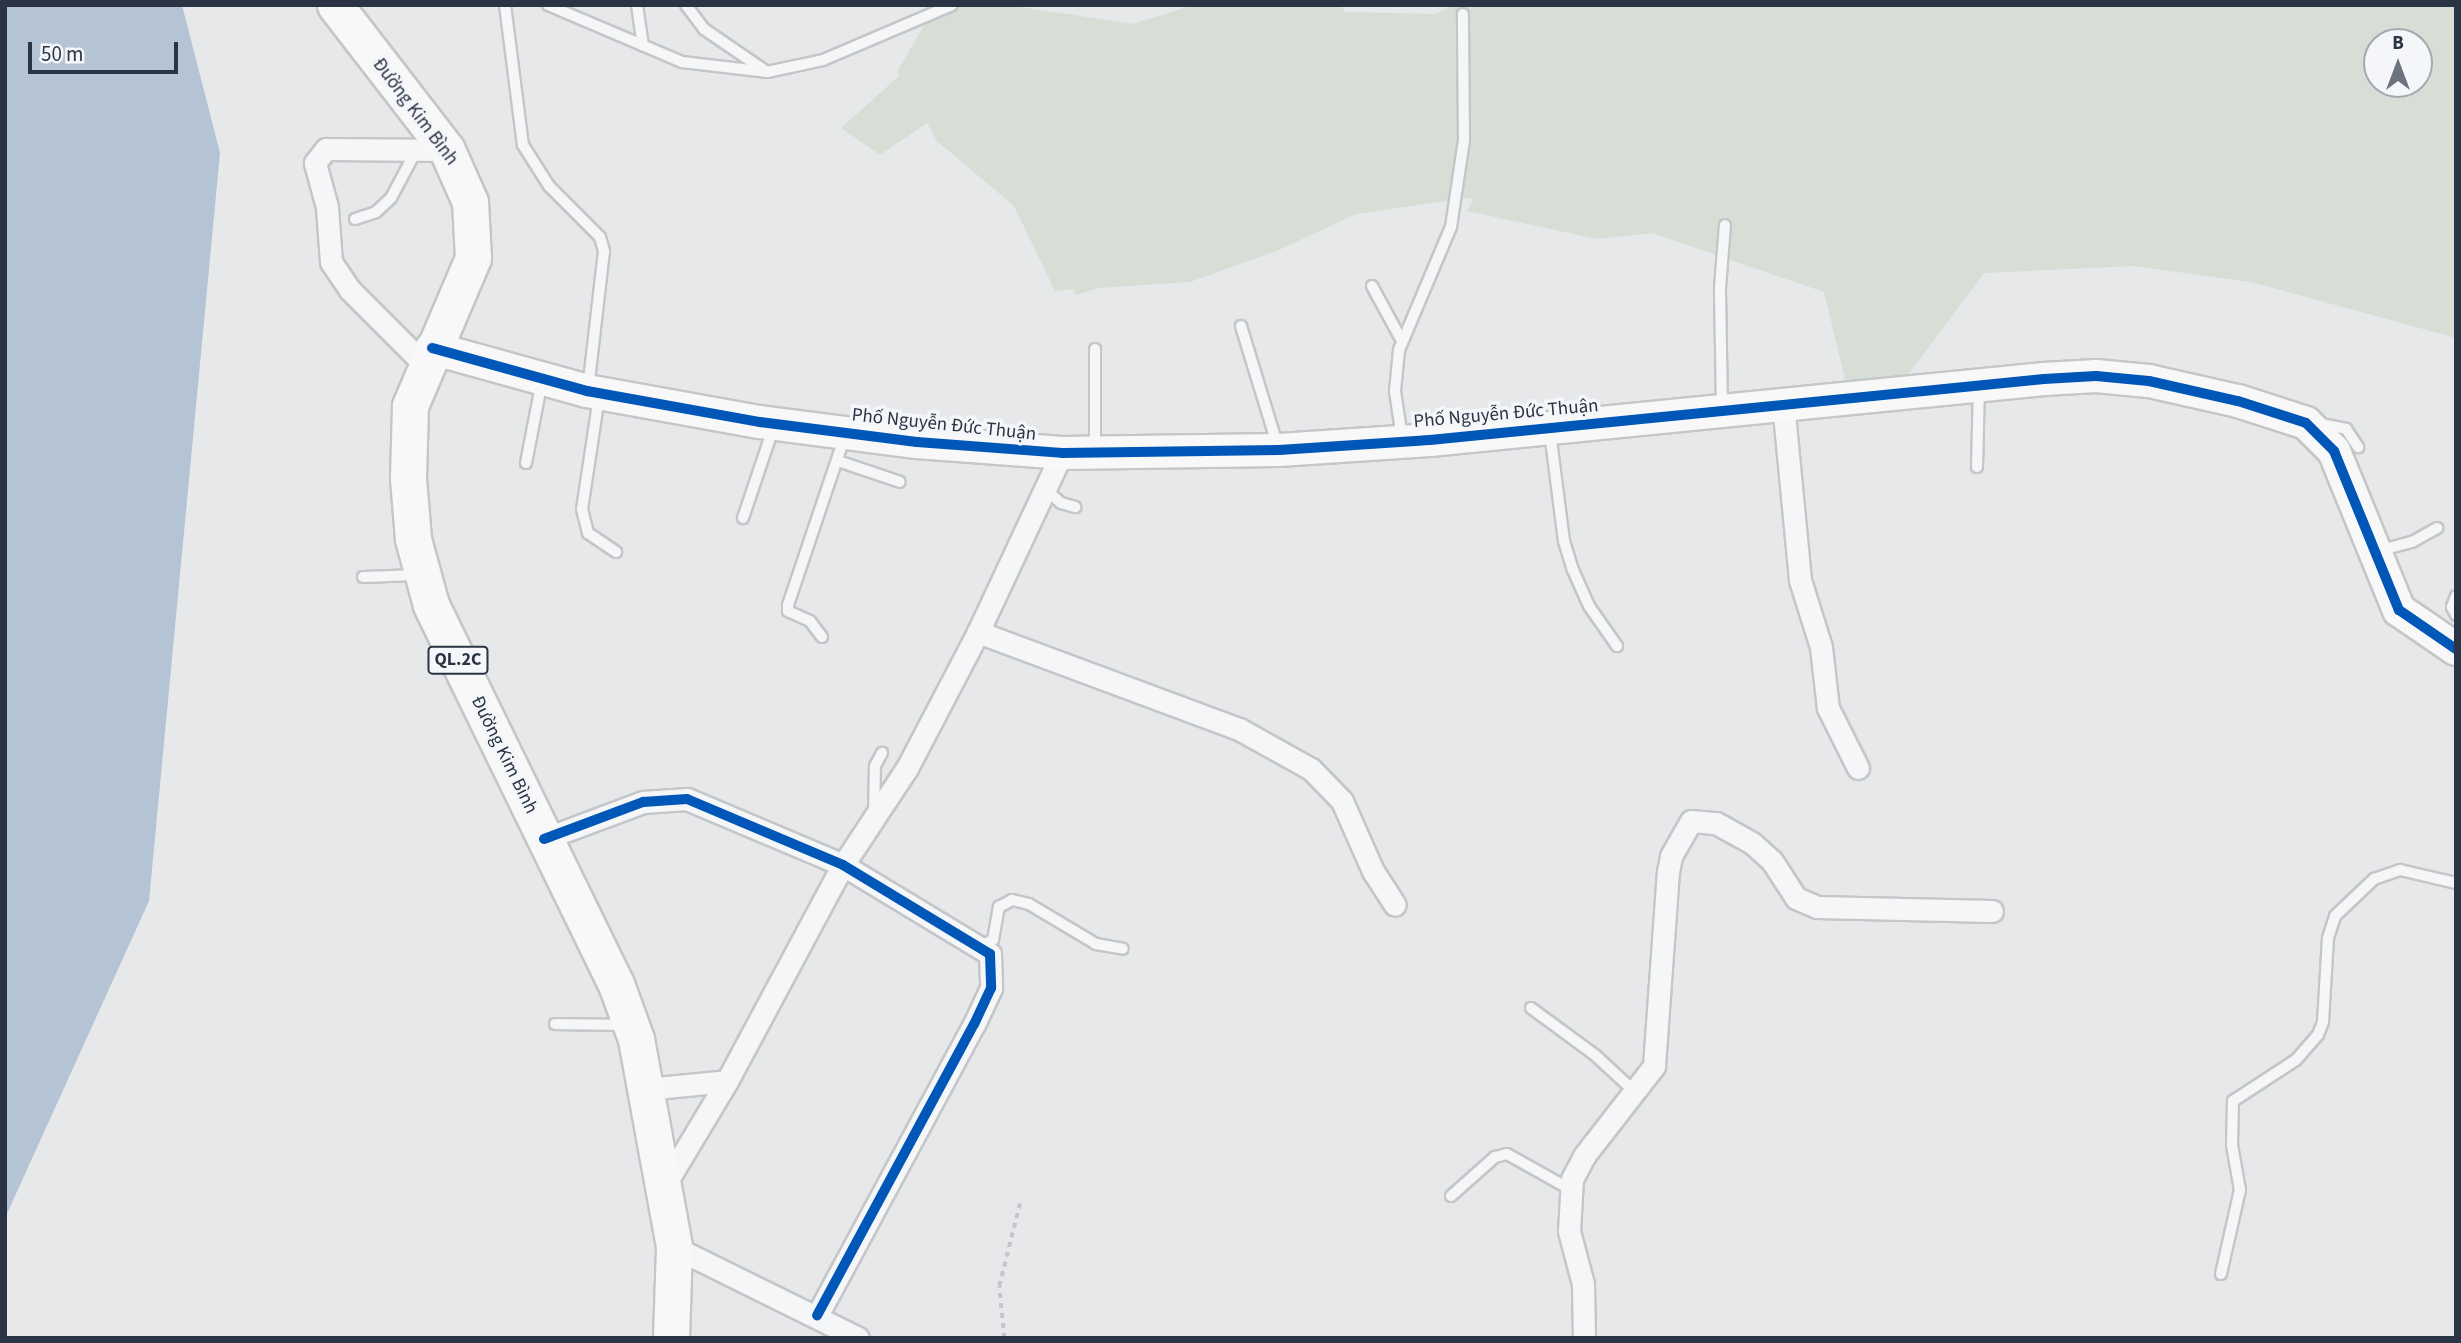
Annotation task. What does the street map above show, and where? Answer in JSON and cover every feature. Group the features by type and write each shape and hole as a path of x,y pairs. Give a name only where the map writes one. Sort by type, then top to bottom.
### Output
{"main road":[{"name":"Đường Kim Bình","path":"335,5 470,202 473,258 429,356 408,424 408,478 419,575 616,984 631,1025 646,1089 674,1247 671,1338"}],"street":[{"path":"429,356 350,290 331,262 327,207 315,163 326,149 432,150"},
{"name":"Phố Nguyễn Đức Thuận","path":"429,356 594,393 775,424 842,447 1062,453 1279,450 1550,429 1783,403 2096,376 2149,381 2238,401 2306,423 2334,451 2372,553 2399,610 2456,649"},
{"path":"1783,403 1800,580 1821,647 1828,708 1858,768"},
{"path":"664,1186 727,1081 842,865 907,768 978,632 1062,453"},
{"path":"978,632 1239,729 1311,769 1342,801 1373,871 1395,905"},
{"path":"544,839 643,802 687,799 842,865 983,945 990,954 991,988 817,1315"},
{"path":"1584,1338 1583,1283 1569,1231 1570,1189 1584,1156 1636,1093 1654,1066 1658,1047 1668,872 1671,856 1691,821 1716,823 1752,842 1772,861 1796,898 1817,907 1992,911"},
{"path":"646,1089 727,1081"},
{"path":"674,1247 817,1315 858,1338"}],"lane":[{"path":"505,5 523,145 549,186 600,237 604,250 594,393 582,509 588,533 616,552"},
{"path":"548,5 682,62 767,72 823,60 952,5"},
{"path":"637,5 643,46"},
{"path":"685,5 704,29 767,72"},
{"path":"1402,441 1395,391 1402,341 1451,227 1464,140 1463,15"},
{"path":"355,219 376,212 432,150"},
{"path":"1722,410 1720,288 1725,225"},
{"path":"1373,286 1402,341"},
{"path":"1241,326 1279,450"},
{"path":"1095,349 1095,453"},
{"path":"526,463 542,381"},
{"path":"1977,467 1979,387"},
{"path":"2306,423 2346,429 2358,447"},
{"path":"743,518 775,424"},
{"path":"1550,429 1562,530 1573,570 1590,606 1617,646"},
{"path":"822,637 810,621 788,611 788,605 842,447 900,482"},
{"path":"1045,489 1061,503 1075,507"},
{"path":"2372,553 2412,542 2437,528"},
{"path":"363,577 419,575"},
{"path":"2456,596 2452,607 2456,615"},
{"path":"874,818 875,766 882,753"},
{"path":"2221,1274 2240,1190 2232,1144 2233,1101 2296,1060 2318,1035 2323,1022 2328,938 2335,916 2374,879 2400,870 2456,883"},
{"path":"983,945 993,940 999,908 1012,900 1029,904 1096,944 1123,949"},
{"path":"1531,1008 1595,1055 1636,1093"},
{"path":"555,1024 631,1025"},
{"path":"1451,1196 1495,1157 1507,1154 1570,1189"}],"path":[{"path":"1004,1338 999,1286 1020,1203"}],"shaded area":[{"path":"936,5 1008,5 1133,24 1193,5 1339,5 1346,12 1436,14 1453,5 2456,5 2456,338 2251,282 2133,266 1984,273 1884,407 1845,379 1824,292 1652,233 1597,239 1467,211 1474,199 1466,198 1356,214 1279,250 1190,282 1098,288 1076,295 1073,289 1055,291 1014,206 937,141 927,123 880,155 841,128 899,76 897,72"}],"water":[{"path":"5,5 182,5 220,153 149,901 5,1218"}],"cycle path":[{"path":"432,348 587,391 760,422 917,442 1062,453 1279,450 1430,440 2044,379 2096,376 2149,381 2238,401 2306,423 2334,451 2399,610 2456,649"},
{"path":"544,839 643,802 687,799 843,865 990,954 991,988 974,1024 817,1315"}]}
